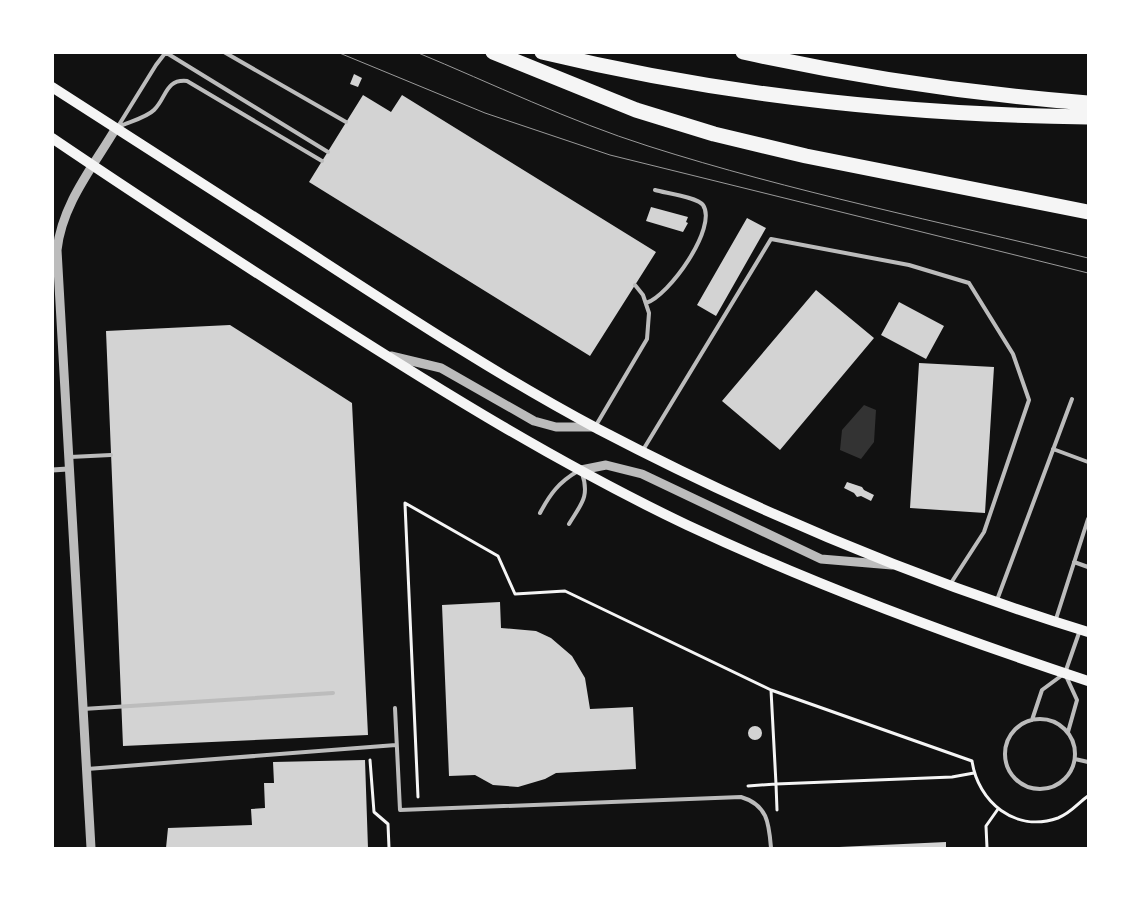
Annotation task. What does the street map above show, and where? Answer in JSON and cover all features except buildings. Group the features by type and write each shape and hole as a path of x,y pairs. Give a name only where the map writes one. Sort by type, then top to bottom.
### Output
{"highway":[{"path":"493,52 636,110 714,134 806,156 1088,212"},
{"path":"542,52 622,71 745,91 921,109 1088,117"},
{"path":"743,52 845,73 914,84 1088,103"}],"main road":[{"path":"52,87 415,321 515,382 642,452 794,524 949,585 1084,631"},
{"path":"52,138 386,355 581,470 687,524 827,586 934,627 1088,681"}],"street":[{"path":"91,848 57,250 62,219 116,128"},
{"path":"386,355 441,368 534,421 556,427 596,427"},
{"path":"581,470 606,466 642,474 821,559 897,565"},
{"path":"52,470 68,469"}],"lane":[{"path":"224,52 346,122"},
{"path":"116,128 156,65 166,53 328,152"},
{"path":"116,128 154,110 176,81 188,81 322,161"},
{"path":"646,303 654,300 674,283 697,246 705,213 703,205 696,201 655,190"},
{"path":"642,452 771,239 909,265 969,284 1014,354 1029,400 984,532 949,585"},
{"path":"596,427 647,339 649,319 646,303 635,285"},
{"path":"996,602 1072,399"},
{"path":"1053,449 1088,462"},
{"path":"68,457 111,455"},
{"path":"540,513 551,493 562,480 581,470 586,493 569,524"},
{"path":"1055,622 1088,519"},
{"path":"1074,562 1088,567"},
{"path":"1032,720 1042,690 1065,674 1084,631"},
{"path":"1065,674 1077,700 1068,732"},
{"path":"83,709 332,693"},
{"path":"395,708 400,810 741,797 761,807 767,817 771,848"},
{"path":"1049,719 1060,724 1068,732 1074,742 1075,759 1068,776 1059,784 1048,788 1035,788 1024,785 1014,778 1008,768 1005,756 1006,744 1018,726 1032,720 1049,719"},
{"path":"87,769 396,744"},
{"path":"1075,759 1088,762"}],"path":[{"path":"419,801 405,503 498,556 514,594 565,591 771,690 972,761 974,772 985,796 998,809 1015,818 1043,822 1066,814 1088,796"},
{"path":"771,690 778,812"},
{"path":"370,759 374,812 388,824 390,848"},
{"path":"746,786 952,777 974,772"},
{"path":"987,848 986,826 998,809"}],"shaded area":[{"path":"864,405 876,410 874,442 861,459 840,450 842,430"}],"tram line":[{"path":"337,52 485,113 610,155 1088,273"},
{"path":"416,52 560,114 619,136 702,163 867,206 1088,258"}]}
